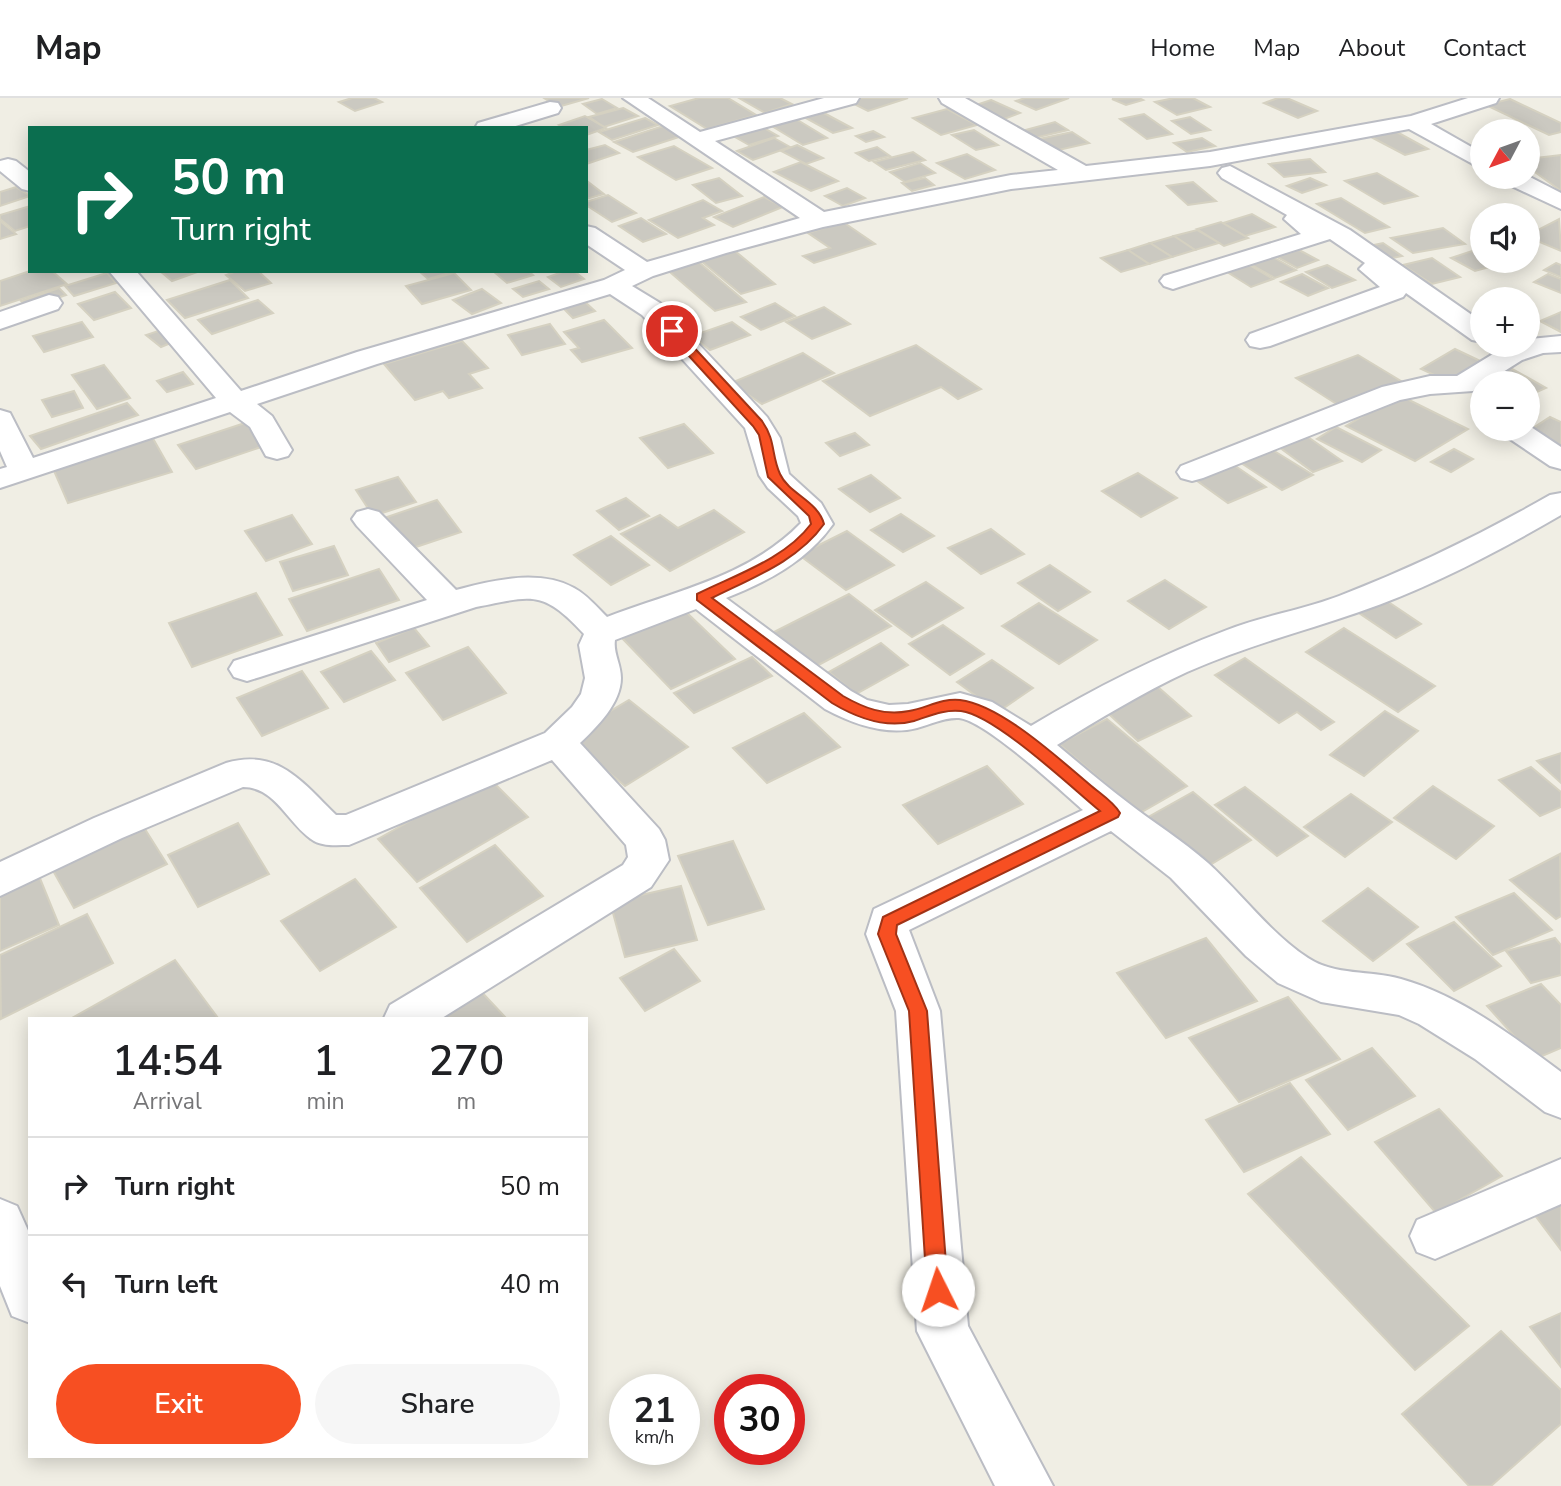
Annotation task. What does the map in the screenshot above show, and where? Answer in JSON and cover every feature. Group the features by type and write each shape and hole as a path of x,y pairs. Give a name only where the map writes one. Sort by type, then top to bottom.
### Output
{"street":[{"path":"634,98 698,139 726,161 820,220"},
{"path":"698,139 848,98"},
{"path":"950,98 1079,172"},
{"path":"0,419 12,475 234,401 268,393 367,358 613,285 644,271 778,230 952,193 1079,172 1220,166 1411,110 1447,113 1488,98"},
{"path":"492,126 550,108"},
{"path":"1411,110 1470,153"},
{"path":"8,166 28,182"},
{"path":"1220,166 1397,287 1394,291 1260,340"},
{"path":"1220,166 1340,235 1470,326"},
{"path":"1535,189 1561,202"},
{"path":"588,234 644,271"},
{"path":"1174,281 1320,236"},
{"path":"124,273 234,401 262,422 277,450"},
{"path":"0,880 108,828 239,773 260,773 275,779 326,830 349,830 558,742 589,713 603,685 602,665 595,651 596,639 602,632 665,606 702,597 765,566 806,540 817,524 815,515 775,477 766,435 757,423 651,309 613,285"},
{"path":"0,321 49,303"},
{"path":"1540,345 1561,344"},
{"path":"1192,472 1392,393 1430,385 1463,385 1496,357"},
{"path":"1463,385 1470,397"},
{"path":"1532,441 1561,460"},
{"path":"1031,744 1087,709 1174,664 1242,637 1349,604 1488,544 1561,502"},
{"path":"368,519 451,604"},
{"path":"247,669 451,604 508,590 551,590 564,597 602,632"},
{"path":"702,597 838,700 861,713 887,718 910,716 940,706 961,706 978,710 1031,744 1112,813 1174,858 1214,894 1253,937 1294,972 1317,984 1382,992 1413,1001 1475,1037 1561,1098"},
{"path":"408,1017 637,876 649,860 645,840 558,742"},
{"path":"1025,1486 943,1331 918,1011 887,934 889,921 1112,813"},
{"path":"1436,1236 1561,1181"}],"building":[{"path":"352,98 374,98 382,102 355,111 339,102"},
{"path":"544,98 589,98 558,107"},
{"path":"699,98 728,98 756,115 707,129 670,106"},
{"path":"739,98 780,98 792,104 765,113"},
{"path":"857,98 908,98 868,111 848,101"},
{"path":"1025,98 1069,98 1036,110 1016,101"},
{"path":"1193,98 1210,107 1177,115 1155,102"},
{"path":"1287,98 1317,111 1298,118 1264,103"},
{"path":"602,99 617,108 597,114 583,104"},
{"path":"1112,99 1143,100 1126,105"},
{"path":"1510,99 1561,123 1561,132 1549,135 1540,131 1540,119 1515,119 1486,105"},
{"path":"991,100 1020,113 999,121 970,107"},
{"path":"623,108 638,116 604,127 589,117"},
{"path":"947,109 977,125 941,135 913,118"},
{"path":"822,112 852,128 833,133 804,117"},
{"path":"1144,114 1172,134 1147,139 1120,119"},
{"path":"585,116 606,128 588,134 588,126 559,125"},
{"path":"791,116 827,138 803,145 767,123"},
{"path":"1190,117 1210,130 1191,134 1172,121"},
{"path":"645,118 658,125 612,140 599,132"},
{"path":"1055,122 1068,130 1030,139 1018,132"},
{"path":"757,124 778,136 749,145 728,133"},
{"path":"663,126 682,136 633,152 614,142"},
{"path":"974,130 998,145 976,150 952,135"},
{"path":"873,131 884,137 866,142 856,136"},
{"path":"1395,131 1428,149 1405,155 1371,137"},
{"path":"1072,132 1089,143 1050,152 1034,140"},
{"path":"774,138 790,147 753,160 737,151"},
{"path":"1202,138 1215,146 1187,152 1174,143"},
{"path":"605,145 619,153 588,163 588,149"},
{"path":"797,145 823,158 806,164 781,151"},
{"path":"674,146 712,168 676,180 638,157"},
{"path":"877,147 890,156 869,161 856,153"},
{"path":"913,152 925,160 886,170 874,162"},
{"path":"967,154 995,170 965,179 937,163"},
{"path":"1561,155 1561,191 1540,176 1540,158"},
{"path":"1310,159 1325,172 1284,177 1269,164"},
{"path":"801,162 838,181 811,191 774,172"},
{"path":"920,163 935,173 905,182 890,172"},
{"path":"1377,173 1417,196 1384,204 1345,181"},
{"path":"719,178 742,196 716,203 693,185"},
{"path":"925,178 934,185 912,191 902,183"},
{"path":"1310,178 1326,185 1302,193 1287,186"},
{"path":"588,182 604,194 588,198"},
{"path":"1193,182 1216,201 1188,205 1167,186"},
{"path":"16,187 28,197 0,206 0,192"},
{"path":"847,188 865,198 843,206 825,196"},
{"path":"608,195 636,213 612,222 588,206 588,201"},
{"path":"764,197 783,207 733,227 714,217"},
{"path":"1341,198 1389,227 1365,233 1317,204"},
{"path":"703,200 722,211 703,218 714,225 678,238 649,220"},
{"path":"28,207 28,227 15,231 0,219 0,215"},
{"path":"1252,214 1275,227 1245,236 1223,223"},
{"path":"641,218 666,234 643,242 619,226"},
{"path":"1559,219 1561,251 1540,242 1540,229"},
{"path":"0,221 16,234 0,239"},
{"path":"843,222 875,244 814,263 803,256 830,248 808,233"},
{"path":"1221,222 1248,238 1224,246 1197,229"},
{"path":"1443,228 1465,244 1413,253 1391,238"},
{"path":"1197,230 1219,243 1195,250 1174,236"},
{"path":"1174,236 1195,250 1172,257 1150,243"},
{"path":"1150,243 1172,257 1149,264 1128,250"},
{"path":"1383,243 1402,256 1388,259 1369,246"},
{"path":"1128,250 1149,264 1121,272 1101,258"},
{"path":"1299,250 1318,260 1297,268 1277,257"},
{"path":"735,251 775,284 741,294 701,261"},
{"path":"1470,252 1470,268 1451,258"},
{"path":"1271,256 1296,270 1275,278 1250,264"},
{"path":"694,258 746,302 715,311 664,267"},
{"path":"1432,258 1460,277 1432,284 1403,265"},
{"path":"1246,263 1273,279 1251,287 1224,270"},
{"path":"1556,263 1561,265 1561,277 1544,270"},
{"path":"1327,265 1355,280 1332,288 1306,272"},
{"path":"28,272 54,273 67,284 0,306 0,281"},
{"path":"107,273 116,283 74,296 65,286"},
{"path":"162,273 194,273 172,281"},
{"path":"260,273 271,283 245,291 226,275"},
{"path":"421,273 449,273 428,279"},
{"path":"454,273 471,290 422,304 406,286"},
{"path":"495,273 533,275 507,283"},
{"path":"559,273 576,273 584,279 561,287 548,277"},
{"path":"1302,274 1328,288 1308,296 1281,282"},
{"path":"1548,274 1561,279 1561,293 1534,282"},
{"path":"230,280 248,298 185,318 167,300"},
{"path":"539,281 549,289 523,297 513,289"},
{"path":"59,288 66,295 28,308 21,301"},
{"path":"482,289 501,303 472,314 453,300"},
{"path":"115,292 131,308 94,320 78,304"},
{"path":"258,300 273,313 212,334 198,320"},
{"path":"584,301 595,311 573,318 563,308"},
{"path":"775,303 795,316 761,330 741,317"},
{"path":"824,307 850,324 812,339 786,322"},
{"path":"1561,312 1561,332 1540,321"},
{"path":"604,320 632,348 582,362 571,350 579,348 564,332"},
{"path":"82,322 93,337 44,352 33,336"},
{"path":"732,322 750,335 710,350 692,336"},
{"path":"550,324 565,344 522,355 508,335"},
{"path":"164,329 178,340 161,347 146,335"},
{"path":"462,341 488,368 469,374 482,388 449,398 443,391 415,400 384,364"},
{"path":"916,345 981,389 958,399 941,387 870,416 823,381"},
{"path":"1455,349 1487,364 1470,371 1470,374 1454,384 1421,369"},
{"path":"803,353 834,373 762,404 731,383"},
{"path":"1358,355 1401,381 1338,405 1296,378"},
{"path":"104,365 130,398 97,409 72,375"},
{"path":"1509,367 1516,371 1500,371"},
{"path":"183,372 193,384 167,392 157,381"},
{"path":"74,391 83,408 52,417 42,400"},
{"path":"1399,395 1468,429 1415,461 1346,426"},
{"path":"127,403 138,415 41,449 30,436"},
{"path":"1550,417 1561,422 1561,452 1538,441 1540,424"},
{"path":"245,423 264,446 196,469 178,445"},
{"path":"684,424 713,453 668,468 640,438"},
{"path":"1336,427 1381,450 1362,462 1317,439"},
{"path":"855,433 869,445 840,456 826,443"},
{"path":"151,435 172,472 68,503 51,464"},
{"path":"1308,437 1342,461 1313,472 1279,447"},
{"path":"1271,449 1313,475 1282,490 1241,463"},
{"path":"1454,449 1473,459 1451,472 1431,462"},
{"path":"1231,463 1266,487 1228,503 1193,478"},
{"path":"1138,473 1177,498 1141,517 1102,491"},
{"path":"871,475 900,498 870,512 839,489"},
{"path":"398,477 416,502 373,516 356,490"},
{"path":"626,498 649,516 619,530 597,511"},
{"path":"437,500 461,532 410,549 387,517"},
{"path":"714,510 744,532 670,571 621,534 660,515 678,528"},
{"path":"901,514 934,536 903,552 871,530"},
{"path":"292,515 312,544 266,561 245,531"},
{"path":"991,529 1024,554 981,574 948,548"},
{"path":"847,531 894,565 846,590 799,555"},
{"path":"611,536 649,565 611,585 574,555"},
{"path":"334,546 348,575 293,591 280,562"},
{"path":"1050,565 1090,592 1058,611 1018,583"},
{"path":"379,569 399,600 307,631 289,599"},
{"path":"1165,580 1206,607 1169,629 1128,601"},
{"path":"926,582 963,608 912,637 875,610"},
{"path":"256,593 282,635 192,667 169,623"},
{"path":"849,594 891,626 813,668 772,633"},
{"path":"1381,597 1421,624 1396,638 1356,611"},
{"path":"1039,603 1097,640 1059,664 1002,626"},
{"path":"684,610 735,659 671,689 621,637"},
{"path":"943,625 984,654 950,675 909,644"},
{"path":"414,628 429,646 389,662 376,643"},
{"path":"1344,628 1435,686 1398,712 1306,652"},
{"path":"881,643 908,665 856,694 829,672"},
{"path":"468,647 506,693 443,720 406,673"},
{"path":"371,651 395,680 344,702 321,672"},
{"path":"752,657 772,676 694,713 674,693"},
{"path":"1245,658 1334,722 1321,730 1297,712 1279,723 1215,675"},
{"path":"992,660 1033,688 998,712 957,682"},
{"path":"302,671 328,708 262,736 237,698"},
{"path":"1150,680 1191,716 1138,741 1098,704"},
{"path":"629,700 688,747 625,786 567,737"},
{"path":"1385,711 1418,731 1364,776 1330,755"},
{"path":"804,713 840,747 767,783 733,748"},
{"path":"1107,719 1187,786 1140,813 1059,744"},
{"path":"1561,753 1561,783 1537,761"},
{"path":"987,766 1023,804 938,844 903,805"},
{"path":"1531,767 1561,792 1561,807 1540,816 1499,780"},
{"path":"488,777 528,817 417,882 378,839"},
{"path":"1433,786 1494,826 1456,859 1394,818"},
{"path":"1245,787 1308,836 1277,856 1215,805"},
{"path":"1193,792 1251,840 1200,871 1143,820"},
{"path":"1351,794 1392,822 1345,857 1304,827"},
{"path":"138,818 167,864 74,908 47,860"},
{"path":"238,823 269,874 198,907 168,855"},
{"path":"733,841 764,909 708,925 678,856"},
{"path":"495,845 543,896 467,942 420,888"},
{"path":"1560,854 1561,916 1556,919 1510,880"},
{"path":"39,876 59,925 0,951 0,892"},
{"path":"355,879 396,927 320,971 281,921"},
{"path":"681,886 697,940 625,957 610,902"},
{"path":"1368,888 1418,927 1373,961 1323,921"},
{"path":"1514,893 1552,930 1493,955 1456,917"},
{"path":"87,914 113,963 1,1019 0,955"},
{"path":"1454,922 1501,966 1454,991 1407,944"},
{"path":"1206,938 1257,1001 1166,1038 1117,973"},
{"path":"1555,938 1561,945 1561,975 1531,983 1506,951"},
{"path":"674,949 700,981 645,1011 620,978"},
{"path":"175,960 217,1017 74,1017"},
{"path":"1541,984 1561,1005 1561,1048 1535,1059 1487,1006"},
{"path":"476,986 505,1017 429,1017"},
{"path":"1288,997 1340,1059 1239,1102 1189,1038"},
{"path":"1372,1048 1415,1096 1348,1130 1306,1080"},
{"path":"1290,1083 1330,1134 1244,1172 1206,1120"},
{"path":"1439,1109 1502,1176 1436,1213 1375,1142"},
{"path":"1301,1157 1469,1326 1415,1370 1248,1194"},
{"path":"1561,1200 1561,1250 1531,1210"},
{"path":"1561,1313 1561,1367 1530,1327"},
{"path":"1501,1331 1561,1390 1561,1424 1491,1486 1469,1486 1402,1414"}],"route":[{"path":"672,331 757,423 766,435 770,451 769,462 775,477 815,515 817,524 806,540 789,551 702,597 838,700 861,713 887,718 910,716 940,706 961,706 978,710 1031,744 1112,813 889,921 887,934 918,1011 938,1290"}]}
